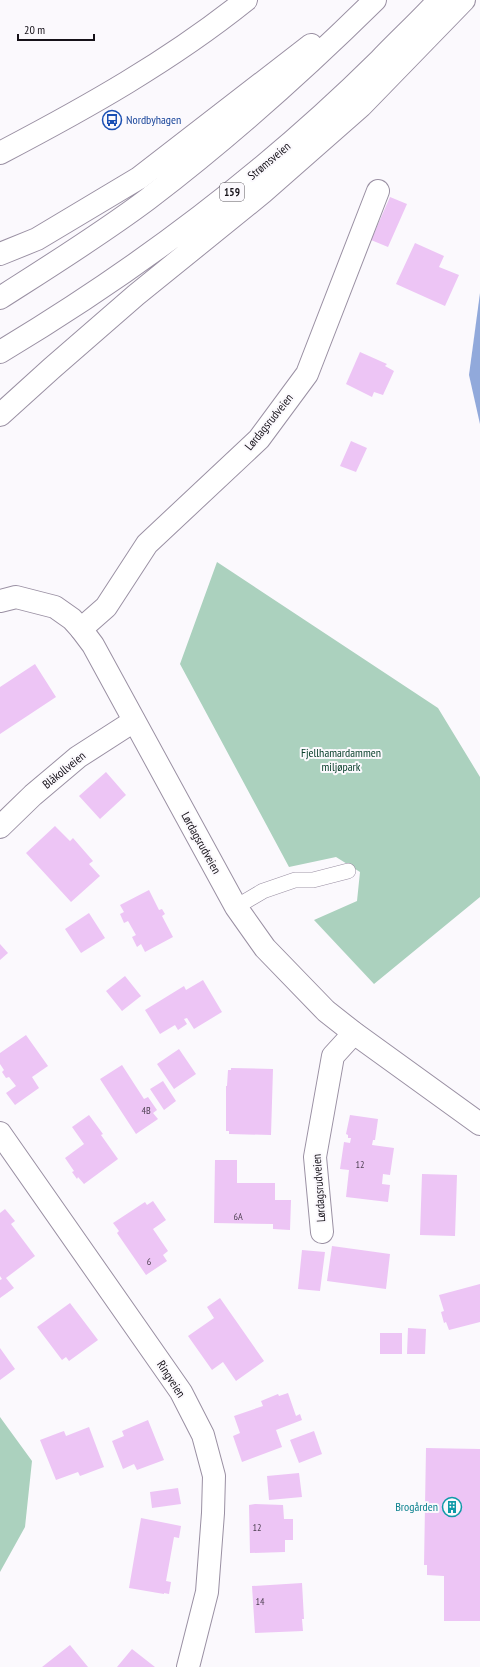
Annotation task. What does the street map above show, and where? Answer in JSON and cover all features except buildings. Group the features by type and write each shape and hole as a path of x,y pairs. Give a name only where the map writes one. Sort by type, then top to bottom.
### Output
{"main road":[{"path":"0,153 68,117 143,73 204,32 246,0"},
{"path":"0,254 37,239 139,178 369,0"},
{"path":"0,298 75,251 147,199 217,144 278,93 333,42 375,0"},
{"name":"Strømsveien","path":"0,352 98,291 225,198 288,146 345,94 439,0"},
{"path":"0,415 136,295 262,193 361,106 464,0"},
{"name":"Lørdagsrudveien","path":"82,629 106,607 147,544 259,439 307,374 378,191"},
{"name":"Lørdagsrudveien","path":"0,601 16,597 55,607 72,619 82,629 93,645 236,908 265,948 326,1011 480,1124"},
{"name":"Blåkollveien","path":"0,827 32,795 78,757 134,721"},
{"name":"Lørdagsrudveien","path":"322,1232 315,1157 333,1056 354,1033"},
{"name":"Ringveien","path":"0,1133 181,1392 203,1435 214,1476 213,1513 207,1592 188,1667"}],"lane":[{"path":"236,908 263,891 295,880 313,880 348,871"}],"green space":[{"name":"Fjellhamardammen miljøpark","path":"217,562 438,708 480,777 480,897 374,984 314,920 357,901 360,872 336,857 289,867 180,664"},
{"path":"0,1417 32,1461 25,1527 0,1572"}],"water":[{"path":"480,293 480,424 469,375"}],"place":[{"name":"Nordbyhagen","path":"112,120"},
{"name":"Brogården","path":"452,1507"}]}
